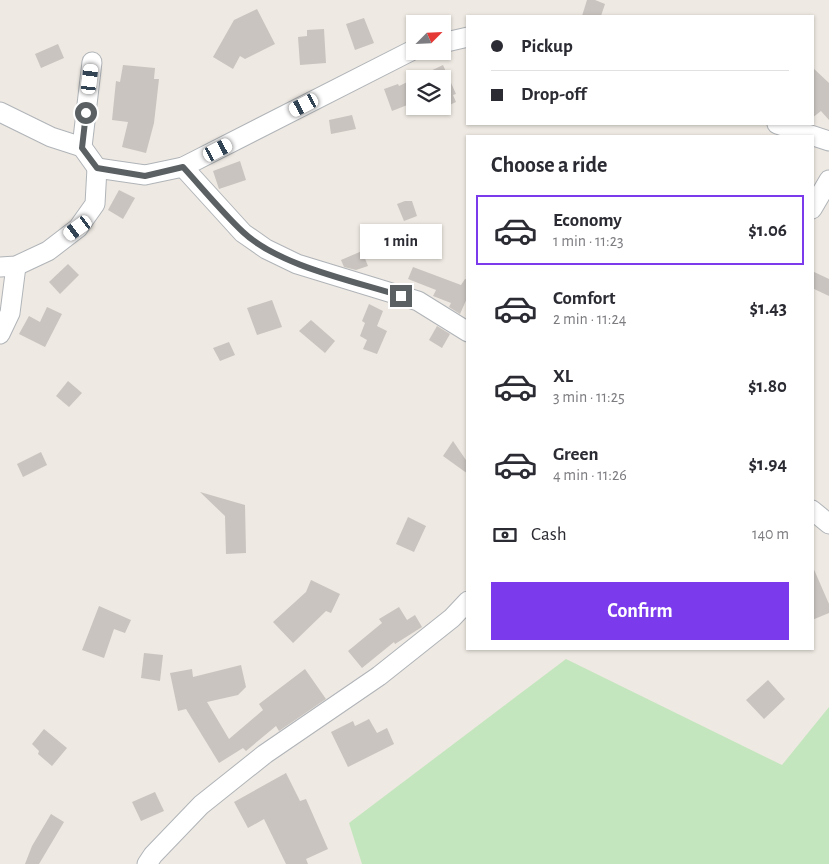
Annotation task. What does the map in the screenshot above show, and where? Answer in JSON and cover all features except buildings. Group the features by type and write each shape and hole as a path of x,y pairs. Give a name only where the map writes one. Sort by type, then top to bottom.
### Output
{"street":[{"path":"451,41 466,37"},
{"path":"97,168 145,176 183,167 406,54"},
{"path":"82,148 92,62"},
{"path":"0,112 82,148 97,168 95,204 78,228 48,251 8,267 10,313 0,334"},
{"path":"781,125 811,135"},
{"path":"814,136 829,141"},
{"path":"183,167 243,233 266,249 298,264 418,301 466,331"},
{"path":"814,206 829,180"},
{"path":"814,512 829,524"},
{"path":"147,864 153,855 201,805 265,754 379,676 452,618 466,603"}],"green space":[{"path":"566,659 782,765 829,707 829,864 362,864 349,823"}],"route":[{"path":"86,113 82,148 97,168 145,176 183,167 243,233 266,249 298,264 401,296"}]}
